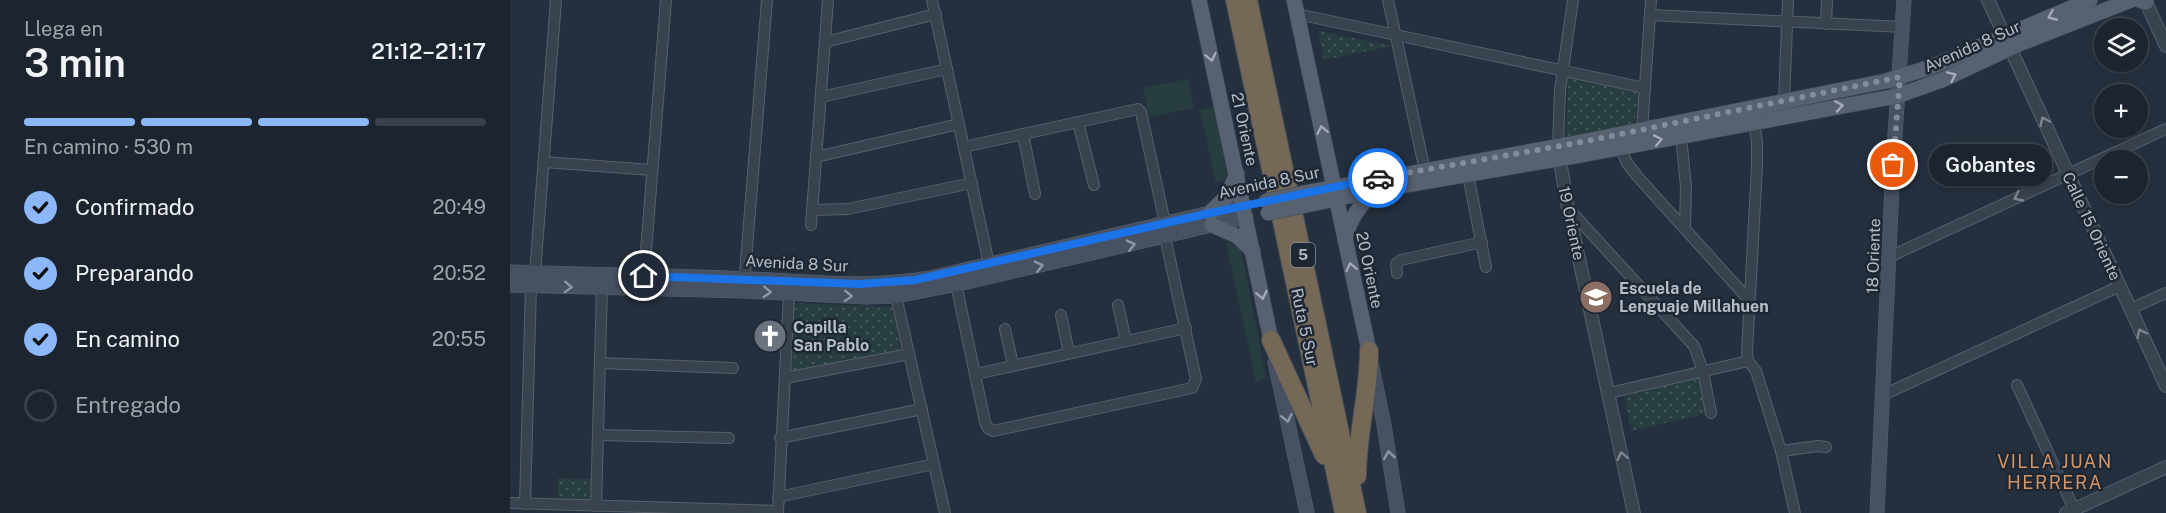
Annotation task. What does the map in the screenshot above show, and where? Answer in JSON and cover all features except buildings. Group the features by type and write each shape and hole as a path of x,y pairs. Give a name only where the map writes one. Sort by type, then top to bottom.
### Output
{"highway":[{"name":"Ruta 5 Sur","path":"1235,0 1350,508"},
{"name":"Ruta 5 Sur","path":"1248,0 1350,508"},
{"path":"1271,340 1350,508"},
{"path":"1350,508 1368,382 1369,351"}],"main road":[{"name":"21 Oriente","path":"1199,0 1307,513"},
{"name":"18 Oriente","path":"1877,513 1897,96 1904,0"},
{"name":"Avenida 8 Sur","path":"510,285 533,279 644,276 744,285 789,294 896,296 956,284 1211,219 1425,171 1558,152 1620,147 1897,96 1942,80 2008,42 2090,0"},
{"name":"Avenida 8 Sur","path":"1335,193 1377,190 1468,175 1642,130 1900,77 2140,0"},
{"name":"20 Oriente","path":"1295,7 1369,351 1398,513"},
{"path":"1237,174 1227,196 1211,219 1237,236 1253,251"},
{"path":"1345,238 1353,215 1377,190"},
{"name":"Avenida 8 Sur","path":"510,272 533,279 602,287 882,284 915,280 1165,230"}],"street":[{"path":"525,504 533,279 556,0"},
{"path":"644,276 666,0"},
{"path":"744,285 767,0"},
{"path":"811,225 828,0"},
{"path":"932,0 989,264"},
{"path":"1388,0 1425,171"},
{"name":"19 Oriente","path":"1573,0 1559,108 1558,152 1634,513"},
{"path":"1642,130 1651,0"},
{"path":"1784,102 1788,0"},
{"path":"1826,24 1827,0"},
{"name":"Calle 15 Oriente","path":"1988,0 2166,386"},
{"path":"2140,0 2166,46"},
{"path":"1295,7 1396,35 1645,88"},
{"path":"825,42 936,14"},
{"path":"1650,15 1903,27"},
{"path":"821,97 947,69"},
{"path":"956,284 985,422 993,431 1192,388 1196,379 1140,110 964,147"},
{"path":"1078,122 1094,185"},
{"path":"1754,122 1757,166 1747,352 1748,361 1756,371 1781,451 1795,513"},
{"path":"816,157 959,124"},
{"path":"1889,256 2166,129"},
{"path":"1023,134 1035,194"},
{"path":"1680,136 1686,187 1685,228"},
{"path":"1620,147 1636,177 1749,300"},
{"path":"544,162 652,170"},
{"path":"1468,175 1486,267"},
{"path":"812,210 848,209 972,183"},
{"path":"1568,208 1694,346 1703,371 1711,412"},
{"path":"1397,273 1396,264 1401,260 1482,242"},
{"path":"1883,395 2120,286"},
{"path":"596,506 602,287"},
{"path":"2130,309 2166,293"},
{"path":"510,503 564,509 596,506 635,510 778,512 789,294"},
{"path":"896,296 945,513"},
{"path":"1118,305 1126,341"},
{"path":"1061,315 1069,353"},
{"path":"976,374 1186,328"},
{"path":"1005,329 1013,365"},
{"path":"786,378 909,354"},
{"path":"1609,393 1748,361"},
{"path":"600,363 733,368"},
{"path":"2016,385 2070,511 2166,467"},
{"path":"780,438 922,409"},
{"path":"598,435 729,438"},
{"path":"1781,451 1826,447"},
{"path":"778,497 934,464"}],"green space":[{"path":"1318,31 1392,46 1324,60"},
{"path":"1568,77 1639,91 1634,127 1566,137"},
{"path":"1188,79 1194,108 1149,117 1143,88"},
{"path":"1215,106 1228,179 1216,183 1200,110"},
{"path":"1226,242 1241,249 1266,377 1256,383"},
{"path":"793,303 893,307 901,352 791,373"},
{"path":"1701,377 1709,413 1631,431 1624,396"},
{"path":"558,478 591,479 590,500 558,499"}],"way so far":[{"path":"1378,178 1451,167 1577,143 1900,77 1893,165"}],"place":[{"name":"Gobantes","path":"1893,165"},
{"name":"Escuela de Lenguaje Millahuen","path":"1596,297"},
{"name":"Capilla San Pablo","path":"770,336"}],"district":[{"name":"VILLA JUAN HERRERA","path":"2055,472"}],"route":[{"path":"644,276 860,284 915,280 1210,213 1378,178"}]}
